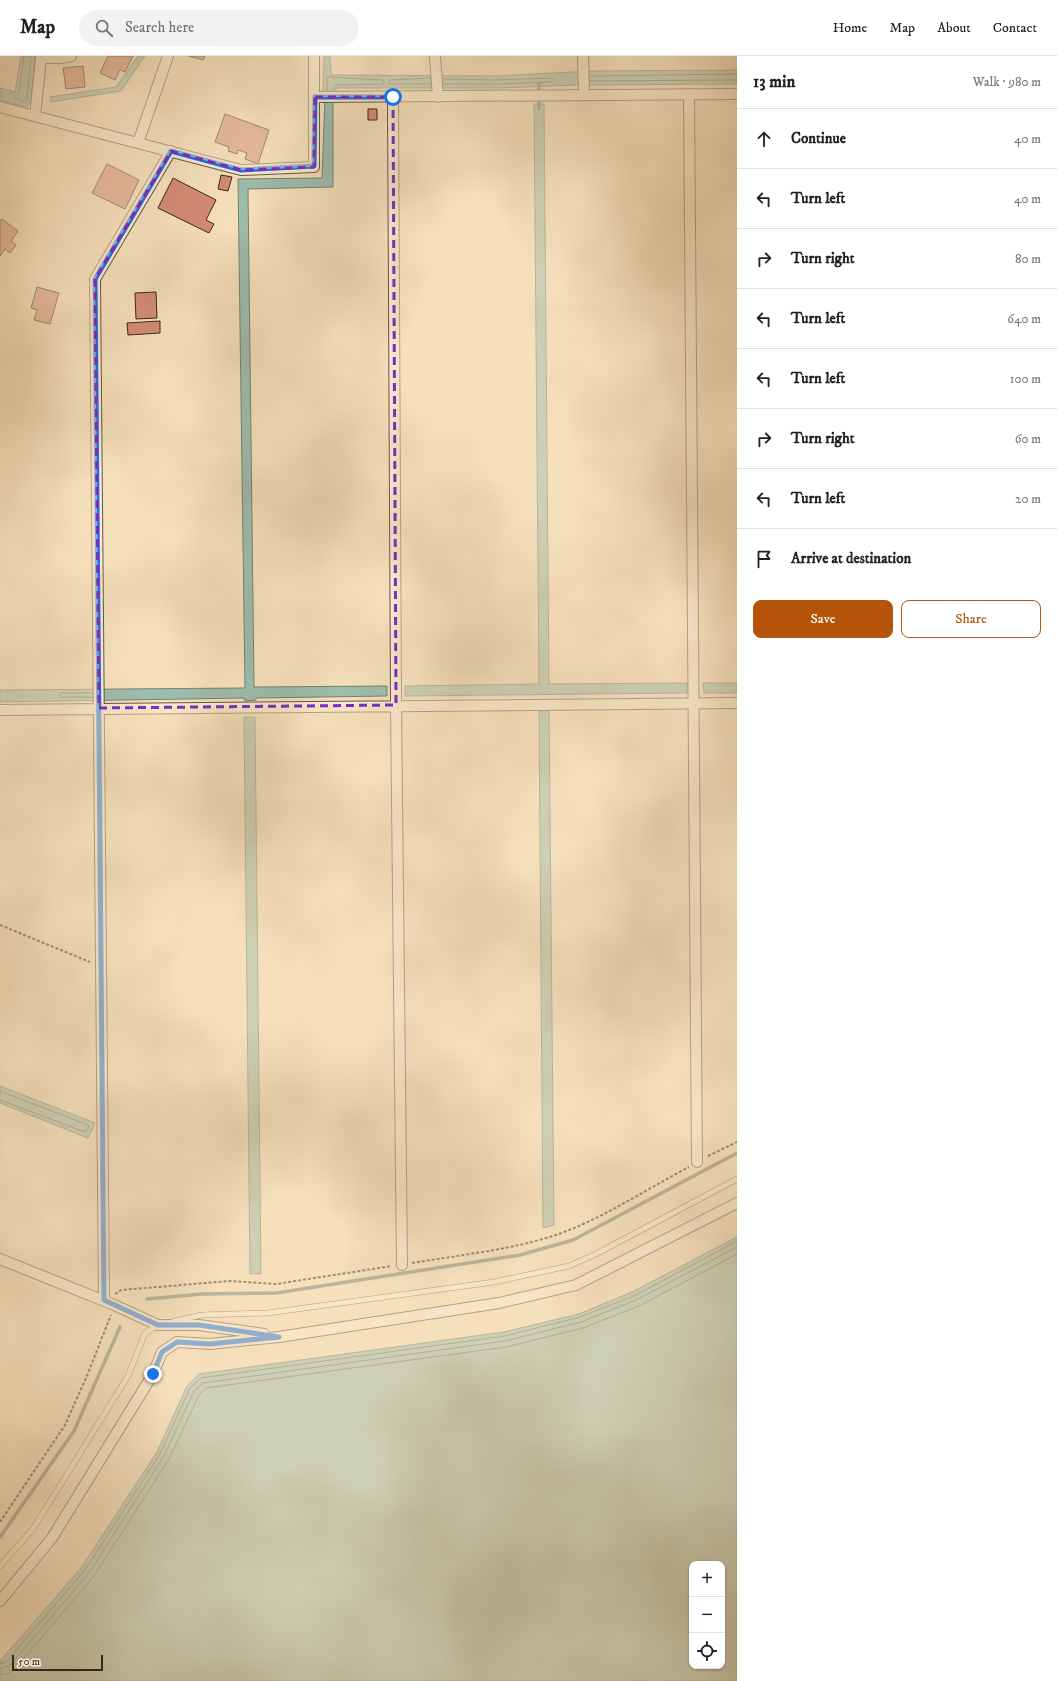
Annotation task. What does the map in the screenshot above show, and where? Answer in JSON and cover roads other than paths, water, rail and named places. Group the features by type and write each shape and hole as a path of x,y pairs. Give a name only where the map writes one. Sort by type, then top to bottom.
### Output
{"street":[{"path":"35,116 41,58 61,58 72,56"},
{"path":"138,143 168,56"},
{"path":"0,107 241,170 314,166 318,97 314,56"},
{"path":"435,56 438,97"},
{"path":"583,56 584,91"},
{"path":"318,97 539,95 584,91 737,94"},
{"path":"689,94 695,703 697,1162"},
{"path":"393,97 396,705 402,1265"},
{"path":"108,1302 101,966 95,279 171,151"},
{"path":"0,710 396,705 737,703"},
{"path":"0,1601 52,1538 153,1374 162,1352 177,1342 210,1344 279,1337 499,1303 576,1285 737,1203"},
{"path":"0,1260 108,1302 158,1325 199,1325 279,1337"}],"lane":[{"path":"0,1566 33,1529 128,1376 145,1334 158,1325 202,1315 268,1313 494,1282 569,1266 596,1254 737,1179"}],"water":[{"path":"21,56 35,56 31,100 27,107 0,100 0,88 15,92"},
{"path":"138,56 145,56 121,91 51,102 50,97 116,87"},
{"path":"324,56 330,56 332,75 495,76 592,71 737,70 737,84 577,85 501,88 336,88 333,95 333,187 248,189 254,687 387,686 387,696 256,698 256,700 245,701 244,698 0,702 0,690 245,688 238,179 322,178 325,98 323,90"},
{"path":"534,104 544,104 549,684 687,683 687,693 405,696 405,686 539,684"},
{"path":"703,683 737,683 737,693 704,693"},
{"path":"539,711 549,711 554,1225 543,1228"},
{"path":"244,717 255,717 261,1274 250,1274"},
{"path":"0,1086 95,1123 88,1138 0,1103"},
{"path":"737,1237 737,1681 0,1681 0,1661 81,1568 157,1452 187,1386 199,1374 504,1332 579,1314 632,1292"}],"waterway":[{"path":"539,83 539,109"},
{"path":"147,1299 202,1294 276,1293 520,1255 573,1240 737,1153"},
{"path":"0,1537 74,1431 120,1327"}]}
